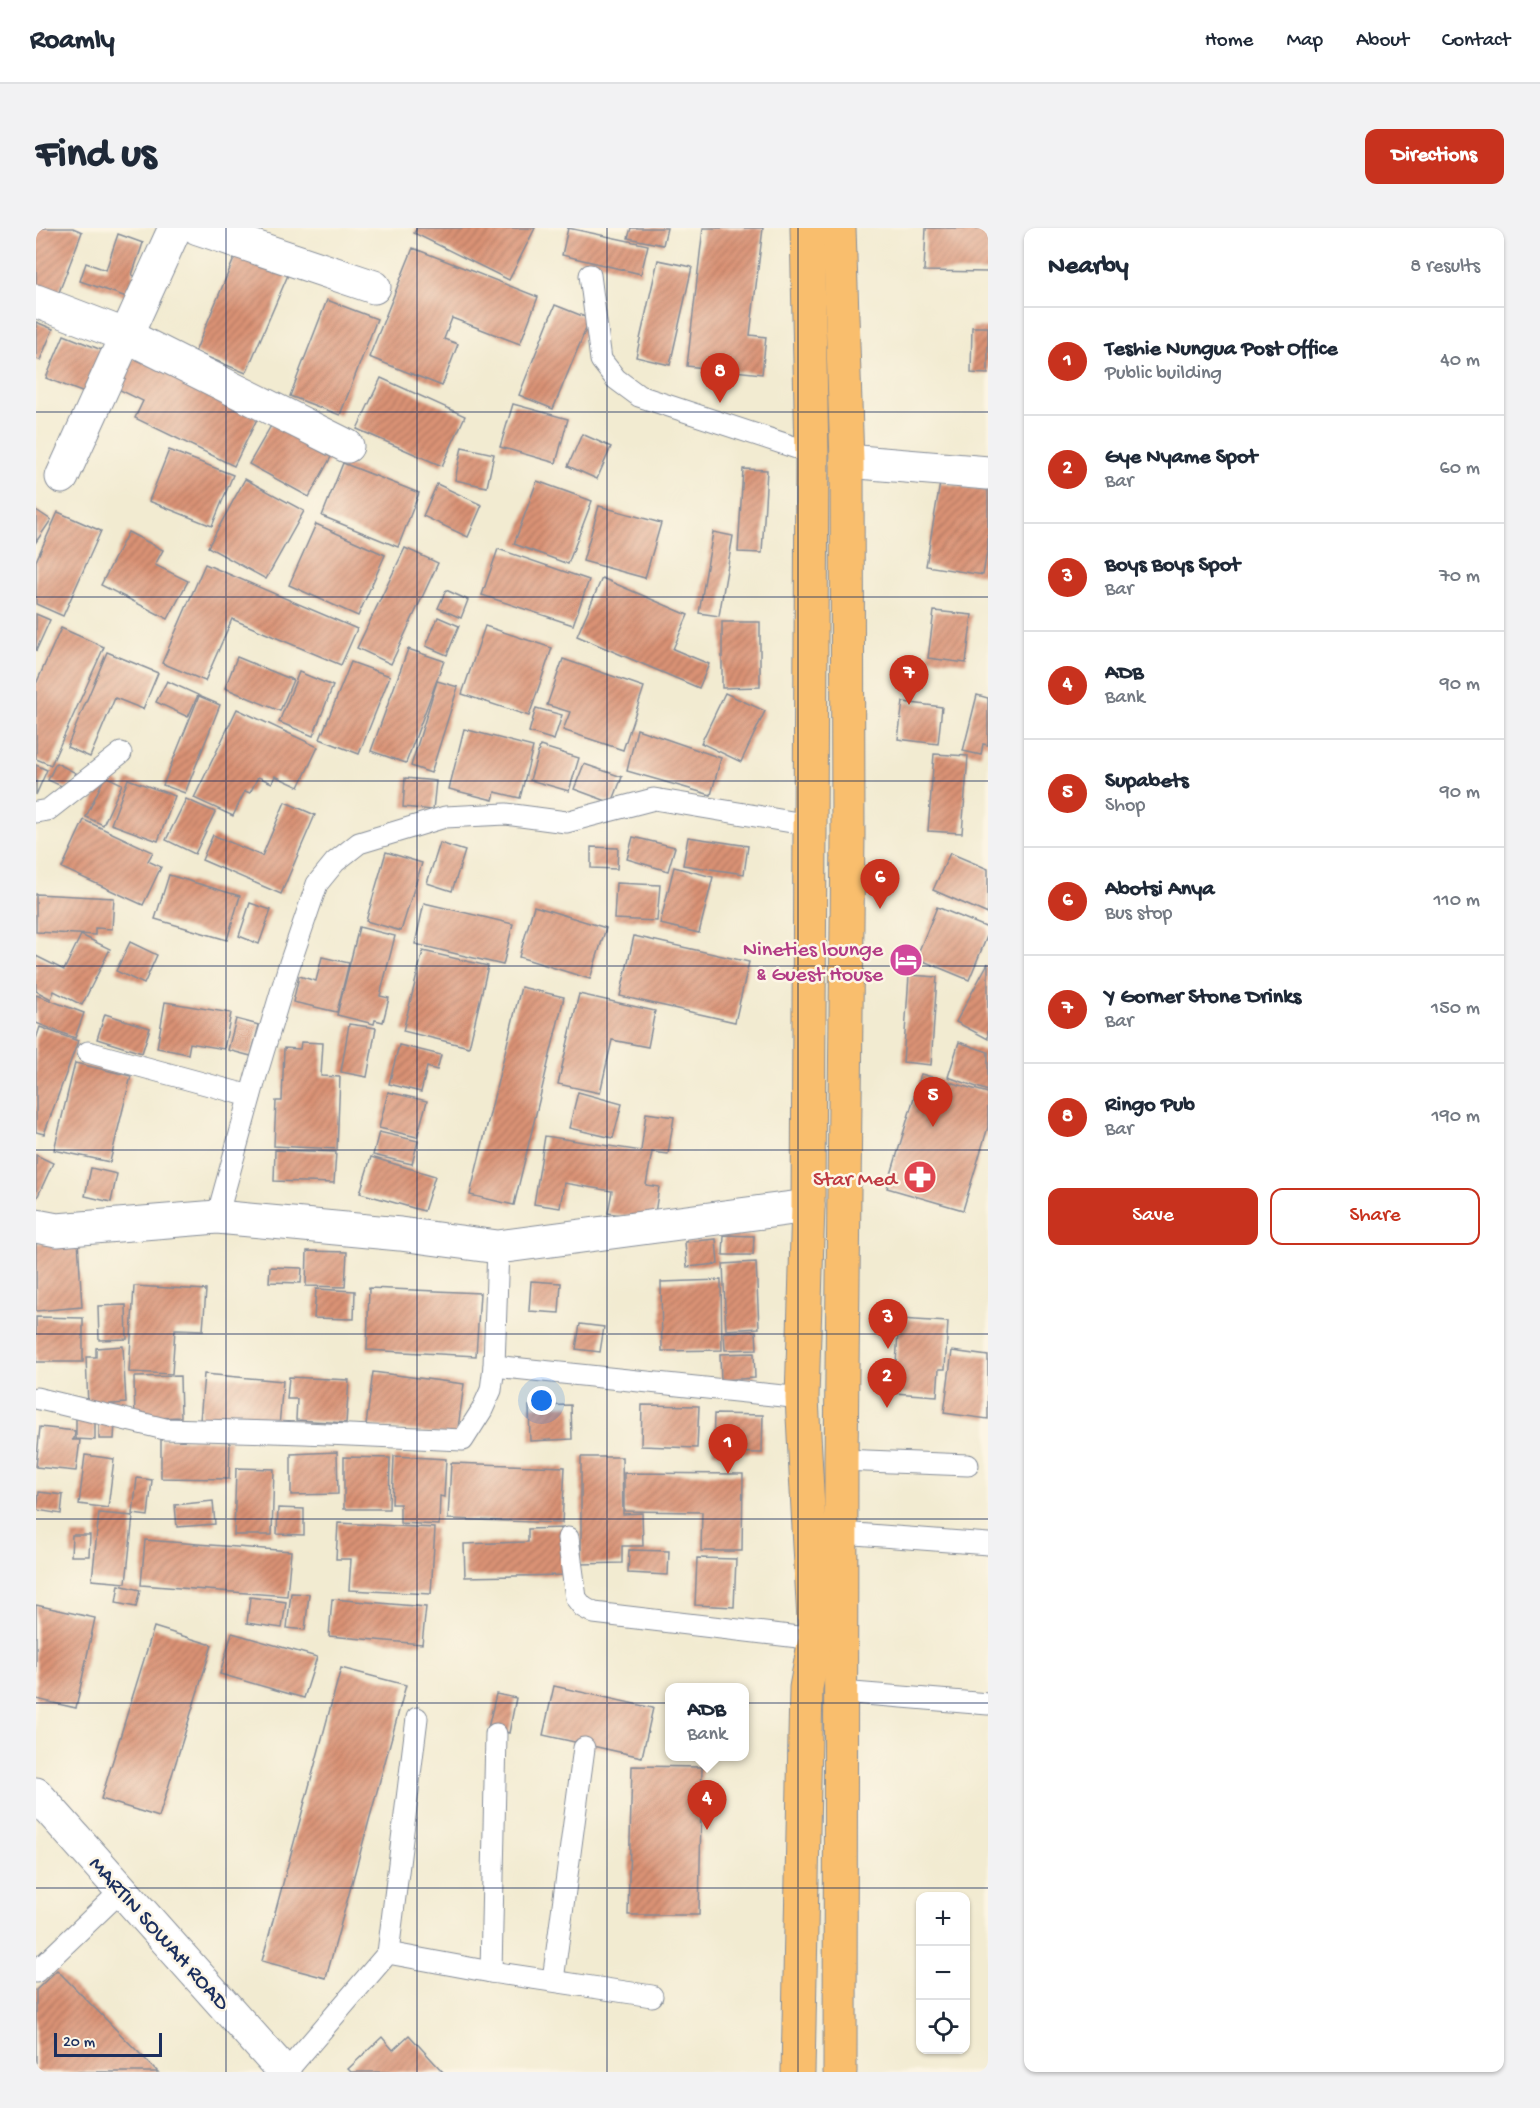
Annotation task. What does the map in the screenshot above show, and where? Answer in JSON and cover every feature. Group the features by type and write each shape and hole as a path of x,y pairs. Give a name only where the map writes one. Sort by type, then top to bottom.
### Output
{"main road":[{"path":"798,2072 806,1688 814,1640 802,1398 808,1206 812,453 807,228"},
{"path":"839,228 847,461 848,847 841,1460 840,2072"}],"street":[{"path":"62,477 128,336 175,228"},
{"path":"198,228 374,287"},
{"path":"36,301 128,336 347,446"},
{"path":"847,461 988,473"},
{"path":"36,1226 57,1230 217,1217 400,1234 498,1247 808,1206"},
{"name":"MARTIN SOWAH ROAD","path":"36,1794 285,2072"}],"lane":[{"path":"590,275 601,360 616,379 639,396 812,453"},
{"path":"36,812 48,810 121,753"},
{"path":"217,1217 288,969 317,884 335,862 359,843 445,818 506,814 566,822 654,799 810,825"},
{"path":"88,1052 250,1096"},
{"path":"36,1398 165,1429 463,1440 482,1410 491,1390 494,1366 498,1247"},
{"path":"494,1366 802,1398"},
{"path":"841,1460 968,1465"},
{"path":"842,1533 988,1544"},
{"path":"568,1538 576,1598 583,1608 594,1613 814,1640"},
{"path":"841,1692 988,1704"},
{"path":"285,2072 388,1953 417,1718"},
{"path":"491,1972 496,1734"},
{"path":"553,1980 584,1748"},
{"path":"36,1972 123,1889"},
{"path":"388,1953 491,1972 652,1996"}],"building":[{"path":"36,228 73,228 82,232 58,295 36,286"},
{"path":"417,228 535,228 509,280 414,233"},
{"path":"568,228 648,245 641,274 562,255"},
{"path":"631,228 667,228 663,245 628,238"},
{"path":"703,228 763,228 750,335 766,337 762,374 687,366"},
{"path":"926,228 988,228 988,272 924,271"},
{"path":"118,234 143,243 132,275 148,280 141,302 80,281 86,263 106,270"},
{"path":"413,248 538,297 520,344 452,318 444,339 458,344 442,386 369,357"},
{"path":"236,254 288,275 246,373 195,352"},
{"path":"658,260 692,267 670,365 636,357"},
{"path":"327,300 377,319 340,415 290,396"},
{"path":"555,305 590,319 553,409 519,395"},
{"path":"36,322 53,329 40,360 36,359"},
{"path":"972,327 988,327 988,374 971,373"},
{"path":"64,335 109,353 92,396 46,378"},
{"path":"134,356 258,417 234,466 135,418 143,401 118,389"},
{"path":"381,378 465,416 442,466 357,429"},
{"path":"513,404 568,419 556,463 500,447"},
{"path":"272,424 331,457 309,497 249,464"},
{"path":"582,434 611,447 597,479 568,466"},
{"path":"462,447 494,454 487,487 455,480"},
{"path":"169,450 233,475 212,526 149,501"},
{"path":"343,463 419,493 398,547 322,516"},
{"path":"743,469 767,470 762,553 738,552"},
{"path":"245,479 304,511 266,579 208,547"},
{"path":"537,481 592,501 568,564 514,544"},
{"path":"940,483 988,490 988,546 983,575 926,566"},
{"path":"437,484 482,505 468,537 423,516"},
{"path":"599,506 661,523 645,578 583,561"},
{"path":"36,510 51,520 36,542"},
{"path":"58,512 101,531 63,616 36,604 36,561"},
{"path":"316,524 385,555 358,616 289,585"},
{"path":"128,532 163,550 155,565 188,581 168,619 101,585"},
{"path":"713,532 733,536 719,616 699,613"},
{"path":"405,548 438,563 391,664 357,648"},
{"path":"498,549 589,580 573,625 482,595"},
{"path":"205,564 357,629 341,665 232,619 205,681 162,663"},
{"path":"602,578 688,615 673,649 709,664 699,688 577,636"},
{"path":"446,590 468,600 461,618 438,608"},
{"path":"934,611 972,615 966,663 928,658"},
{"path":"36,614 50,620 36,651"},
{"path":"438,617 459,626 447,655 426,646"},
{"path":"722,622 760,622 760,687 722,688"},
{"path":"485,626 552,648 529,716 462,694"},
{"path":"61,628 104,647 51,765 36,759 36,684"},
{"path":"408,649 444,661 406,763 371,751"},
{"path":"107,652 158,673 143,709 115,698 90,757 67,747"},
{"path":"237,657 293,680 280,711 225,688"},
{"path":"563,659 644,687 623,750 563,730 570,712 547,705"},
{"path":"351,662 390,676 359,754 320,739"},
{"path":"299,672 333,686 313,736 279,722"},
{"path":"167,681 198,695 188,717 156,702"},
{"path":"437,681 458,687 431,773 411,766"},
{"path":"725,693 765,711 741,762 701,743"},
{"path":"977,695 988,698 988,745 983,744 981,755 963,751"},
{"path":"199,696 220,705 185,793 163,785"},
{"path":"903,702 942,707 938,744 898,739"},
{"path":"536,708 562,715 554,740 529,732"},
{"path":"237,709 318,747 299,787 275,776 272,783 258,777 250,793 245,791 233,816 194,798"},
{"path":"464,729 533,747 520,798 495,792 493,800 449,789"},
{"path":"637,729 721,758 711,795 627,771"},
{"path":"540,746 579,758 569,791 530,780"},
{"path":"934,754 968,756 962,833 928,831"},
{"path":"56,763 76,773 68,789 48,780"},
{"path":"584,764 622,777 612,803 574,789"},
{"path":"36,765 47,770 36,795"},
{"path":"105,776 122,784 103,825 86,817"},
{"path":"405,778 436,781 433,810 403,807"},
{"path":"128,779 175,796 158,841 111,824"},
{"path":"186,799 215,812 195,854 166,840"},
{"path":"285,802 315,815 281,894 202,860 213,835 262,856"},
{"path":"84,820 153,852 148,861 161,867 143,905 62,868"},
{"path":"633,837 675,847 668,871 627,859"},
{"path":"688,837 748,846 744,874 683,865"},
{"path":"440,843 465,851 452,891 427,883"},
{"path":"591,847 618,848 617,869 591,868"},
{"path":"386,852 422,863 401,931 366,921"},
{"path":"950,853 988,869 988,914 933,890"},
{"path":"674,867 713,877 699,933 660,924"},
{"path":"169,875 240,896 227,940 155,919"},
{"path":"616,883 660,885 657,921 614,919"},
{"path":"36,894 114,898 112,929 95,928 95,935 36,932"},
{"path":"250,903 271,910 259,944 239,936"},
{"path":"424,903 513,924 503,965 415,944"},
{"path":"534,906 606,928 590,979 519,957"},
{"path":"937,907 988,928 988,934 969,980 916,958"},
{"path":"359,927 395,936 380,996 389,998 383,1022 375,1020 374,1024 337,1015"},
{"path":"81,935 110,949 82,1005 54,991 51,999 36,991 36,956 64,970"},
{"path":"634,936 749,962 735,1022 620,996"},
{"path":"130,942 157,955 144,984 116,971"},
{"path":"423,951 488,966 469,1047 403,1031"},
{"path":"322,957 349,963 337,1012 293,1002 299,976 316,981"},
{"path":"988,963 988,1039 956,1022"},
{"path":"909,975 937,977 931,1065 903,1062"},
{"path":"521,987 564,997 514,1205 470,1195"},
{"path":"579,994 655,1011 648,1047 612,1040 600,1093 558,1084"},
{"path":"36,995 84,1013 75,1038 36,1023"},
{"path":"165,1002 231,1013 224,1049 190,1043 188,1054 157,1048"},
{"path":"105,1014 150,1028 142,1053 97,1039"},
{"path":"236,1019 259,1025 251,1056 228,1050"},
{"path":"349,1024 376,1028 367,1077 341,1072"},
{"path":"40,1027 78,1041 44,1134 36,1132 36,1039"},
{"path":"301,1042 323,1043 321,1076 340,1077 337,1149 274,1146 276,1101 282,1101 284,1048 300,1049"},
{"path":"959,1042 988,1052 988,1091 948,1077"},
{"path":"399,1045 441,1055 437,1070 427,1067 421,1092 389,1084"},
{"path":"75,1063 131,1076 110,1162 54,1150"},
{"path":"921,1074 988,1093 988,1127 963,1210 887,1188"},
{"path":"388,1092 427,1101 417,1137 379,1128"},
{"path":"578,1092 622,1104 613,1138 569,1128"},
{"path":"646,1113 674,1117 668,1154 652,1152 646,1185 659,1187 654,1220 608,1213 612,1191 564,1183 560,1208 534,1204 545,1136 641,1151"},
{"path":"379,1132 418,1141 412,1164 373,1155"},
{"path":"275,1150 336,1152 334,1183 274,1181"},
{"path":"36,1155 53,1163 36,1200"},
{"path":"371,1157 435,1176 424,1211 360,1193"},
{"path":"91,1168 117,1174 111,1202 85,1196"},
{"path":"724,1235 754,1236 753,1255 723,1255"},
{"path":"716,1239 718,1264 687,1267 685,1242"},
{"path":"78,1240 82,1307 36,1311 36,1243"},
{"path":"307,1251 347,1252 345,1287 306,1286"},
{"path":"756,1262 759,1328 726,1330 723,1264"},
{"path":"270,1267 302,1268 301,1283 269,1282"},
{"path":"721,1280 722,1350 662,1351 661,1282"},
{"path":"531,1281 561,1283 559,1313 529,1311"},
{"path":"134,1286 206,1290 203,1330 175,1329 172,1374 129,1372"},
{"path":"369,1288 480,1293 476,1356 367,1350"},
{"path":"316,1289 355,1291 354,1319 314,1318"},
{"path":"126,1305 127,1339 99,1340 98,1306"},
{"path":"36,1317 83,1318 83,1362 36,1362"},
{"path":"899,1319 948,1322 945,1369 939,1369 937,1396 894,1393"},
{"path":"580,1324 604,1327 600,1352 576,1349"},
{"path":"756,1331 757,1349 725,1350 724,1332"},
{"path":"123,1346 126,1403 88,1406 86,1357 96,1357 96,1348"},
{"path":"952,1351 988,1356 988,1419 944,1413"},
{"path":"754,1353 755,1378 721,1380 720,1354"},
{"path":"373,1372 464,1384 457,1436 366,1425"},
{"path":"204,1374 283,1381 279,1427 200,1421"},
{"path":"180,1376 181,1417 135,1419 134,1377"},
{"path":"289,1377 349,1380 346,1423 296,1420 297,1399 287,1399"},
{"path":"571,1405 572,1439 530,1441 529,1406"},
{"path":"642,1405 699,1406 697,1448 641,1446"},
{"path":"714,1414 763,1415 762,1453 713,1452"},
{"path":"95,1416 95,1440 76,1439 76,1417"},
{"path":"99,1422 115,1422 114,1439 99,1439"},
{"path":"40,1427 75,1431 72,1440 80,1440 76,1471 36,1467"},
{"path":"161,1439 230,1440 229,1479 161,1478"},
{"path":"337,1452 338,1494 291,1495 291,1454"},
{"path":"85,1455 114,1459 108,1508 79,1504"},
{"path":"394,1456 446,1459 444,1497 440,1496 439,1525 400,1523 400,1504 392,1504"},
{"path":"344,1457 390,1458 389,1509 344,1509"},
{"path":"581,1457 622,1457 623,1514 642,1513 643,1546 622,1546 622,1563 581,1564"},
{"path":"451,1463 565,1467 562,1523 448,1519"},
{"path":"236,1468 274,1469 272,1535 234,1535"},
{"path":"624,1473 743,1474 742,1551 701,1551 702,1512 624,1511"},
{"path":"137,1478 152,1480 148,1516 133,1514"},
{"path":"39,1492 63,1495 61,1514 37,1510"},
{"path":"213,1501 215,1524 177,1527 175,1505"},
{"path":"278,1508 304,1509 304,1535 277,1534"},
{"path":"99,1513 133,1516 126,1583 92,1580"},
{"path":"338,1523 435,1528 431,1594 349,1590 351,1559 336,1559"},
{"path":"563,1528 564,1575 465,1577 464,1544 528,1542 528,1529"},
{"path":"72,1535 90,1535 89,1556 71,1556"},
{"path":"145,1540 291,1551 287,1596 141,1585"},
{"path":"629,1550 669,1551 668,1575 628,1573"},
{"path":"697,1558 736,1559 734,1607 695,1605"},
{"path":"119,1585 140,1590 136,1607 116,1603"},
{"path":"291,1593 309,1594 305,1630 287,1628"},
{"path":"250,1597 286,1602 282,1628 247,1623"},
{"path":"332,1599 426,1607 422,1644 329,1636"},
{"path":"36,1605 95,1618 76,1708 36,1699"},
{"path":"154,1627 212,1645 159,1817 101,1799"},
{"path":"232,1633 317,1657 304,1698 220,1674"},
{"path":"341,1668 406,1685 326,1978 262,1961"},
{"path":"554,1686 653,1708 642,1757 543,1735"},
{"path":"496,1694 516,1698 509,1733 488,1728"},
{"path":"632,1766 702,1767 699,1915 628,1915"},
{"path":"57,1970 158,2072 36,2072 36,1990"},
{"path":"409,2035 443,2072 351,2072 348,2069 382,2037 393,2050"}],"place":[{"name":"Ringo Pub","path":"720,403"},
{"name":"Y Gorner Stone Drinks","path":"909,705"},
{"name":"Abotsi Anya","path":"880,909"},
{"name":"Nineties lounge & Guest House","path":"906,960"},
{"name":"Supabets","path":"933,1127"},
{"name":"Star Med","path":"920,1177"},
{"name":"Boys Boys Spot","path":"888,1349"},
{"name":"Gye Nyame Spot","path":"887,1408"},
{"name":"Teshie Nungua Post Office","path":"728,1474"},
{"name":"ADB","path":"707,1830"}]}
